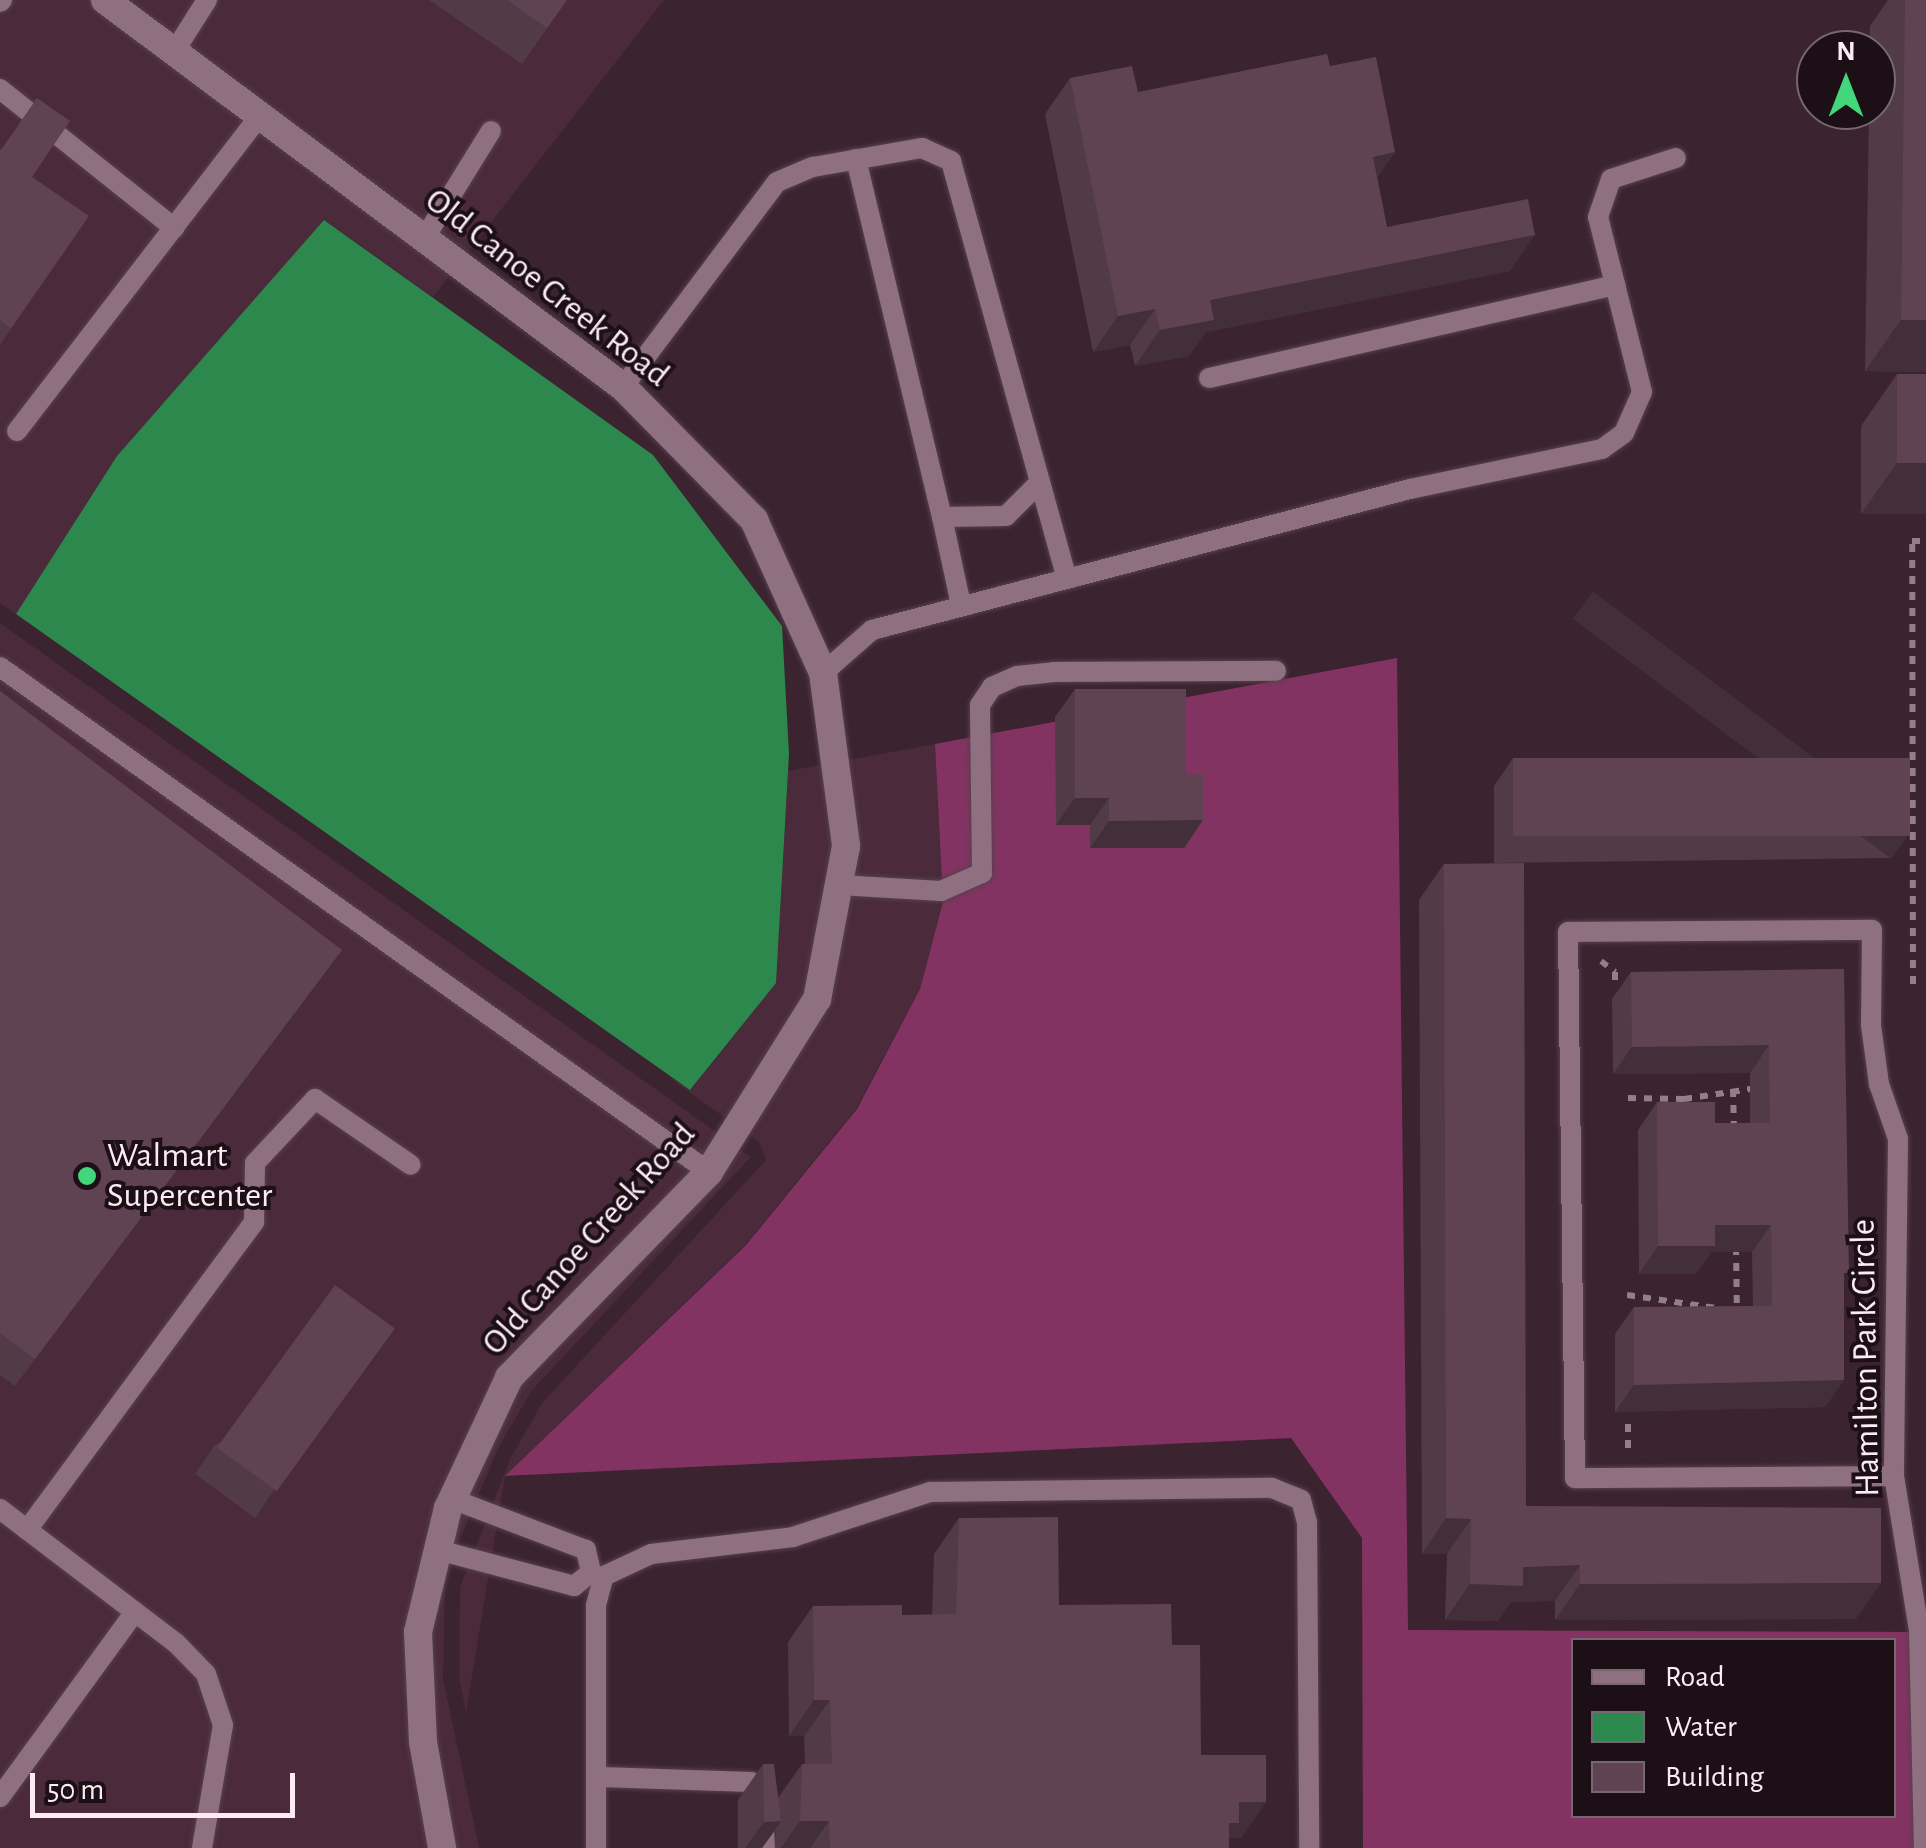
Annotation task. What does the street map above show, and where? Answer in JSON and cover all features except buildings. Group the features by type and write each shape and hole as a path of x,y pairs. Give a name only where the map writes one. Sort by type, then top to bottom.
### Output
{"street":[{"name":"Old Canoe Creek Road","path":"105,0 623,387 754,520 823,673 846,846 816,999 709,1172 509,1378 452,1499 418,1632 424,1742 442,1848"}],"lane":[{"path":"174,52 206,0"},
{"path":"0,89 174,228"},
{"path":"18,432 260,116"},
{"path":"424,239 491,131"},
{"path":"623,387 777,182 856,160 922,148 951,160 1067,578"},
{"path":"823,673 872,630 1410,489 1602,449 1624,432 1642,392 1598,217 1610,179 1676,158"},
{"path":"856,160 961,605"},
{"path":"1209,378 1615,284"},
{"path":"942,517 1006,516 1040,482"},
{"path":"0,667 709,1172"},
{"path":"839,885 942,891 982,873 980,705 992,687 1016,676 1054,672 1276,671"},
{"name":"Hamilton Park Circle","path":"1894,1476 1575,1478 1568,932 1872,930 1871,1024 1880,1084 1898,1139 1894,1476 1919,1630 1924,1848"},
{"path":"27,1530 254,1222 254,1163 315,1099 411,1165"},
{"path":"438,1550 574,1586 651,1554 793,1537 930,1492 1272,1488 1301,1500 1307,1522 1308,1848"},
{"path":"452,1499 586,1550 598,1574 600,1777 596,1848"},
{"path":"0,1509 135,1612 206,1674 223,1725 202,1848"},
{"path":"0,1797 135,1612"},
{"path":"600,1777 751,1782 762,1789 765,1848"}],"path":[{"path":"1913,984 1912,541 1926,541"},
{"path":"1601,961 1615,972 1615,984"},
{"path":"1628,1098 1684,1099 1733,1089 1773,1088"},
{"path":"1733,1089 1734,1146"},
{"path":"1736,1240 1737,1316"},
{"path":"1627,1296 1706,1302 1748,1322"},
{"path":"1628,1424 1628,1458"}],"shaded area":[{"path":"0,0 664,0 433,297 325,220 117,456 16,614 0,603"},
{"path":"0,623 751,1157 531,1391 498,1449 457,1546 445,1583 443,1679 479,1848 0,1848"},
{"path":"1397,658 1408,1630 1926,1632 1926,1848 1363,1848 1362,1538 1291,1438 505,1476 746,1245 857,1109 920,989 943,902 935,744"},
{"path":"935,744 943,902 920,989 856,1109 746,1244 505,1476 466,1712 459,1677 460,1587 511,1457 543,1402 766,1160 759,1142 664,1074 691,1090 776,983 788,771"}],"water":[{"path":"324,220 653,455 782,626 789,754 776,983 690,1090 16,614 117,456"}],"place":[{"name":"Walmart Supercenter","path":"87,1176"}]}
